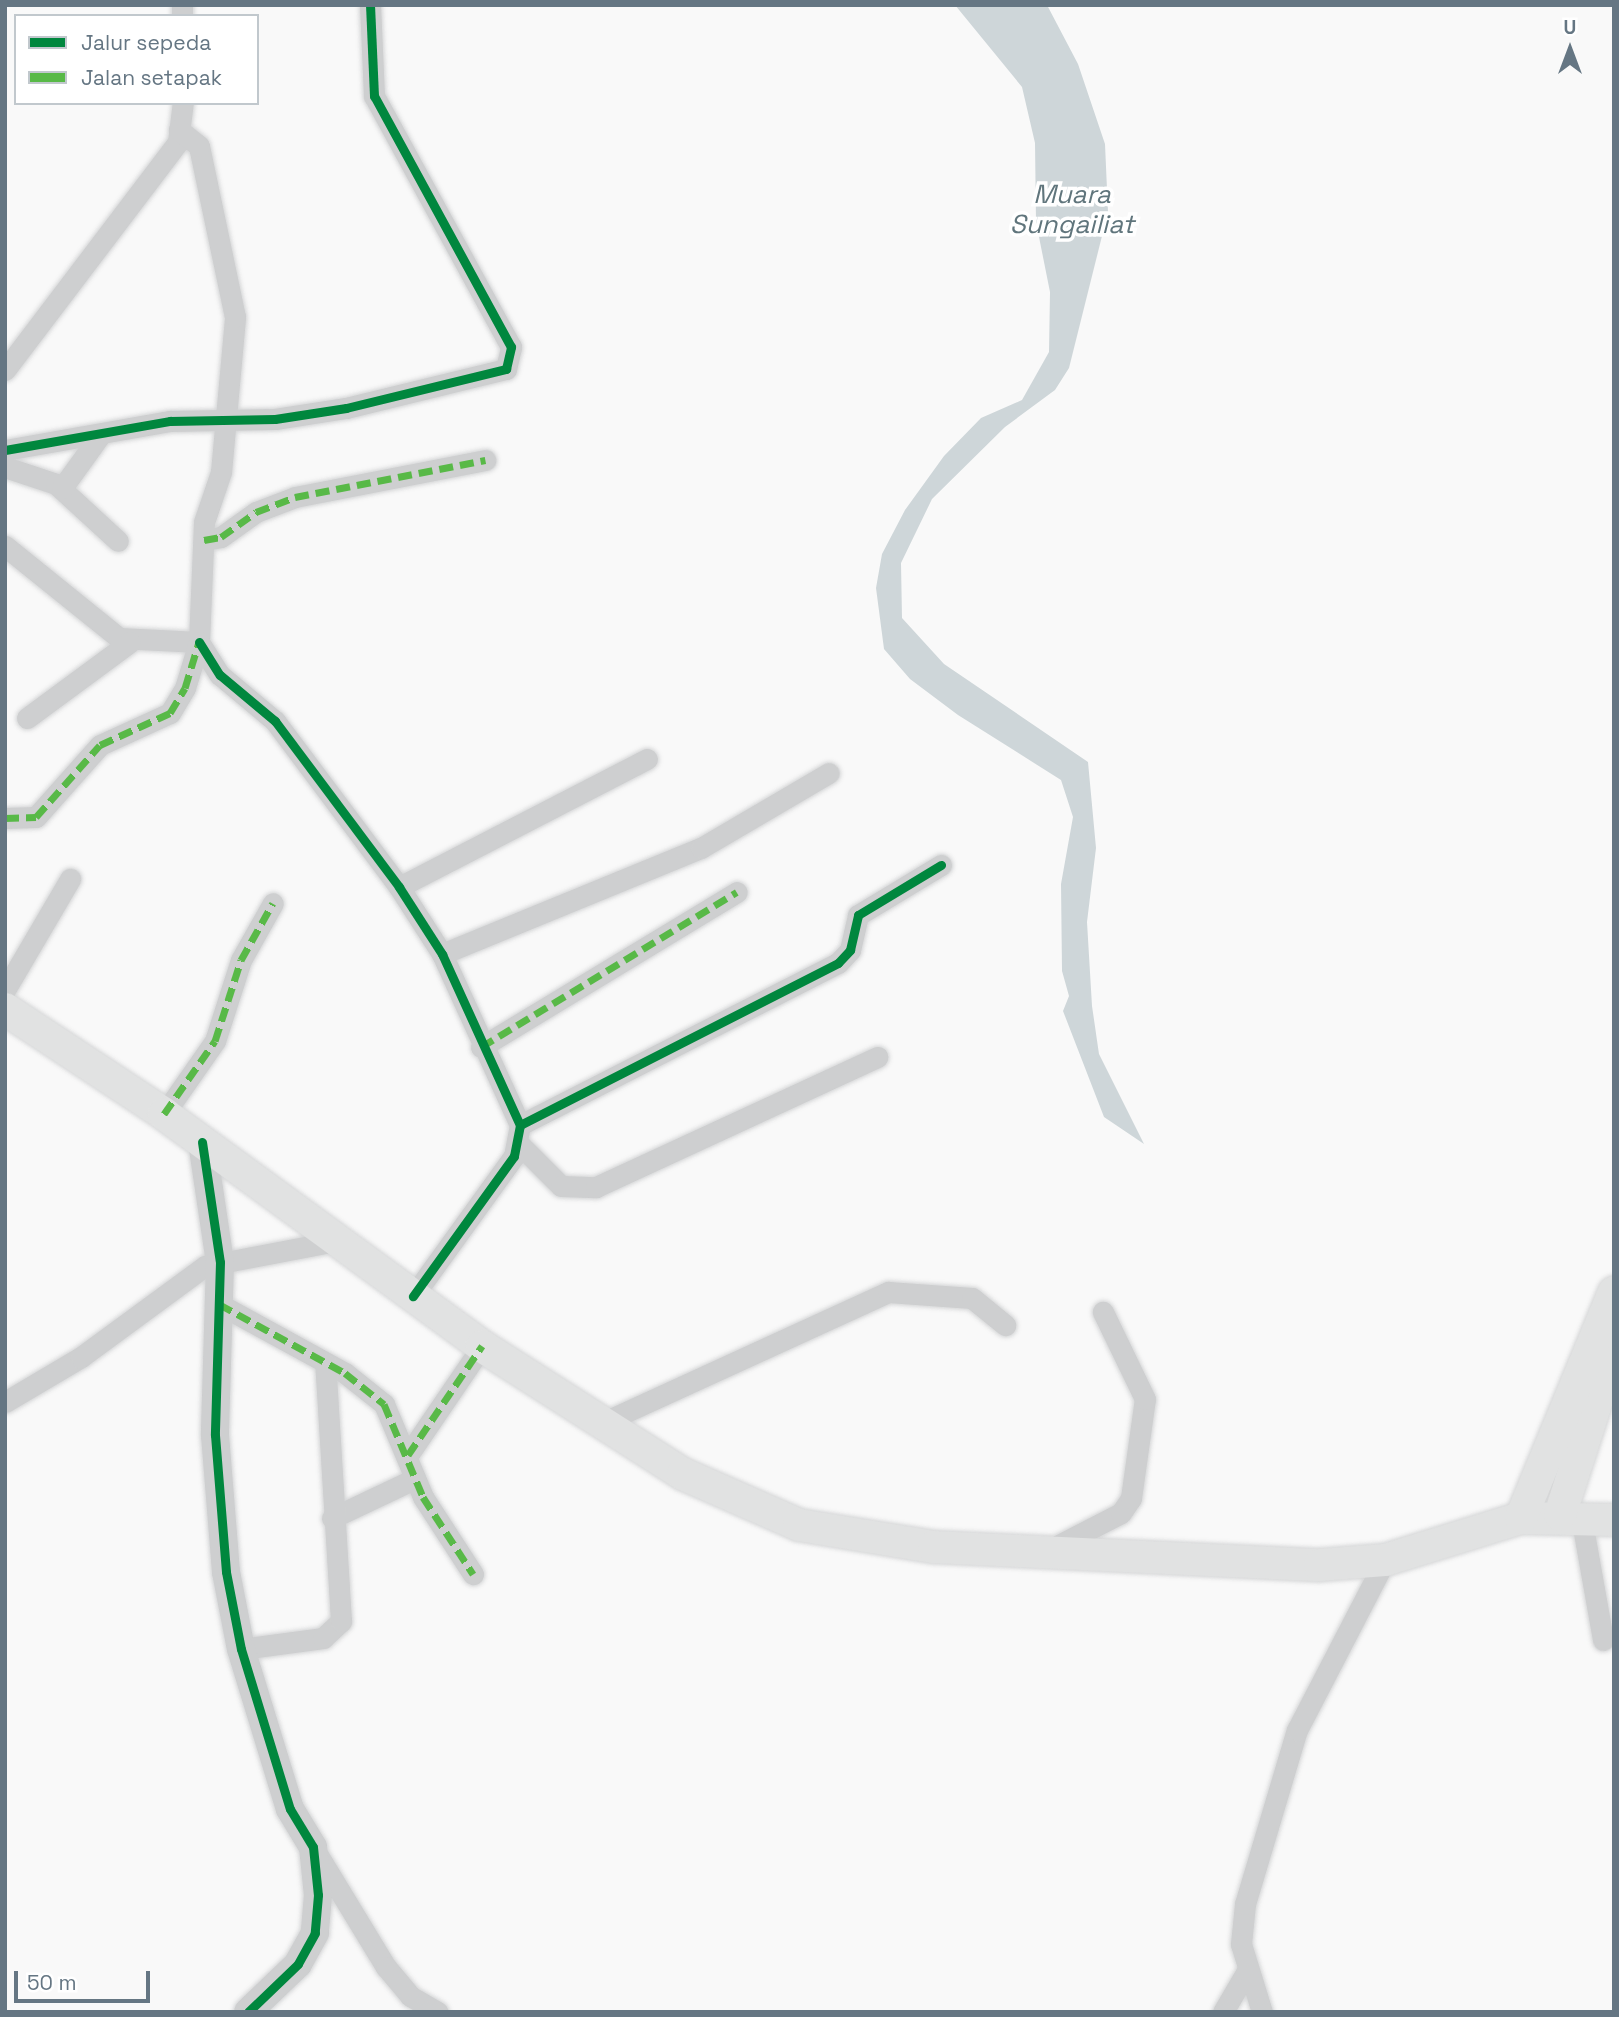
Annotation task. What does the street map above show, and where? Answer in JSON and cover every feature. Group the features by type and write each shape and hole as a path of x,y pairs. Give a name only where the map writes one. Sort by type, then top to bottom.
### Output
{"main road":[{"path":"5,1009 164,1114 331,1242 482,1346 683,1474 799,1525 884,1542 1242,1564 1385,1560 1521,1518 1571,1516 1614,1520"},
{"path":"1521,1518 1614,1292"},
{"path":"1571,1516 1614,1348"}],"street":[{"path":"5,450 101,434 386,401 497,374 510,364 511,347 374,96 370,5"},
{"path":"5,370 178,142 183,105"},
{"path":"5,818 36,817 100,745 170,713 185,688 199,642 207,506 219,484 222,420 234,299 199,146 179,130"},
{"path":"62,488 101,434"},
{"path":"204,540 221,537 256,512 295,497 485,460"},
{"path":"5,467 62,488 118,541"},
{"path":"5,545 130,642"},
{"path":"27,718 130,642 199,642"},
{"path":"199,642 220,675 275,721 399,887 442,954 519,1135 561,1186 596,1187 877,1057"},
{"path":"399,887 647,759"},
{"path":"442,954 701,848 830,773"},
{"path":"413,1296 519,1135 838,963 850,950 858,915 941,865"},
{"path":"5,990 70,879"},
{"path":"481,1047 737,892"},
{"path":"164,1114 215,1041 241,960 273,902"},
{"path":"202,1142 220,1262 215,1435 226,1572 241,1649 290,1809 386,1966 410,1996 438,2012"},
{"path":"5,1402 81,1357 184,1278 220,1262 331,1242"},
{"path":"602,1423 888,1292 972,1298 1005,1325"},
{"path":"219,1304 325,1363 384,1404 408,1455 414,1479 473,1574"},
{"path":"1047,1551 1121,1513 1131,1498 1145,1399 1103,1312"},
{"path":"408,1455 482,1346"},
{"path":"241,1649 323,1638 338,1628 325,1363"},
{"path":"332,1518 414,1479"},
{"path":"1571,1516 1604,1640"},
{"path":"1262,2012 1247,1971 1241,1944 1245,1904 1297,1730 1385,1560"},
{"path":"248,2012 298,1964 315,1933 313,1847"},
{"path":"1223,2012 1247,1971"}],"water":[{"name":"Muara Sungailiat","path":"955,5 1047,5 1078,64 1105,144 1108,212 1069,368 1055,390 1005,427 932,499 901,563 902,618 944,664 1088,762 1096,848 1087,922 1092,1006 1099,1054 1144,1144 1104,1117 1063,1011 1069,996 1062,971 1061,884 1073,817 1061,780 958,715 910,679 884,649 876,588 882,554 905,510 944,456 981,418 1022,400 1049,352 1050,292 1036,222 1035,143 1022,87"}],"marked path":[{"path":"204,540 221,537 256,512 295,497 485,460"},
{"path":"5,818 36,817 100,745 170,713 185,688 199,642"},
{"path":"481,1047 737,892"},
{"path":"164,1114 215,1041 241,960 273,903"},
{"path":"219,1304 345,1373 384,1404 423,1497 473,1574"},
{"path":"408,1455 482,1346"}],"cycle path":[{"path":"5,450 170,421 275,419 346,408 506,369 511,347 374,96 370,5"},
{"path":"199,642 220,675 275,721 399,887 442,954 520,1125 514,1156 413,1296"},
{"path":"520,1125 838,963 850,950 858,915 941,865"},
{"path":"202,1142 220,1262 215,1435 226,1572 241,1649 290,1809 313,1847 318,1895 315,1933 298,1964 248,2012"}]}
